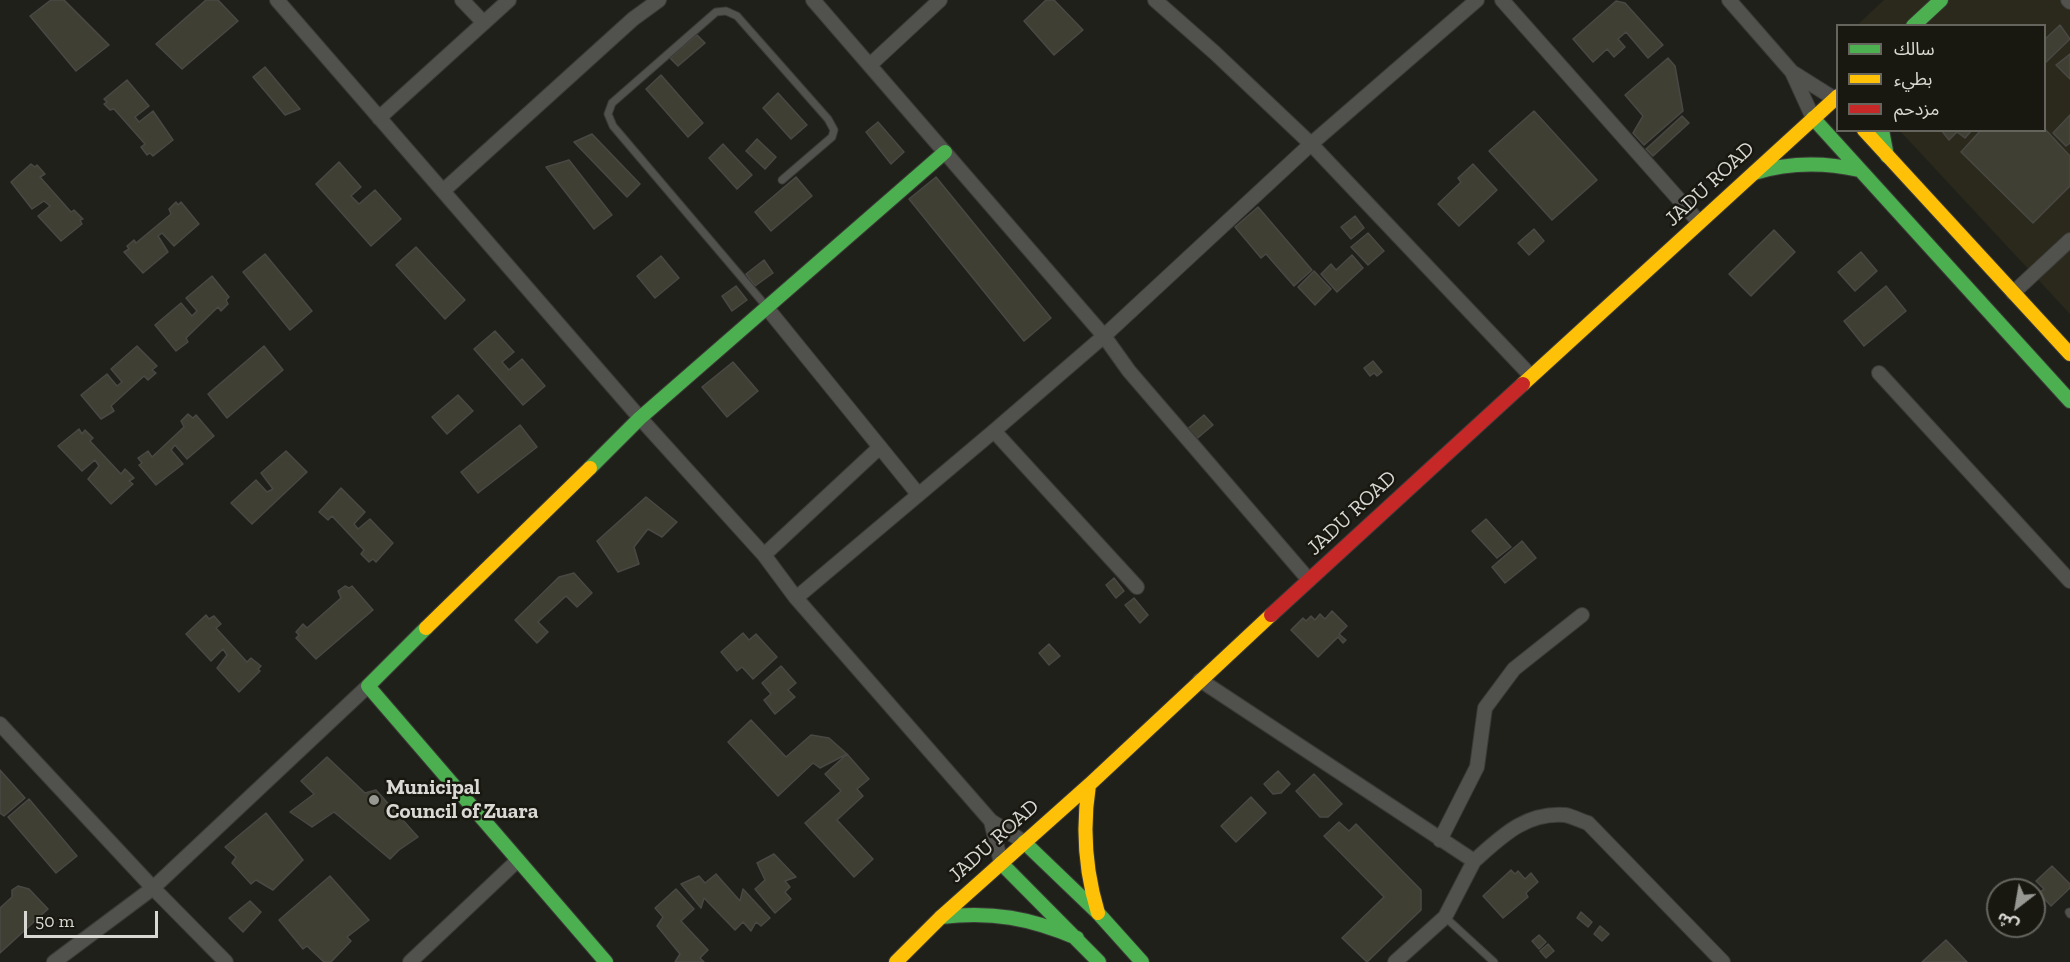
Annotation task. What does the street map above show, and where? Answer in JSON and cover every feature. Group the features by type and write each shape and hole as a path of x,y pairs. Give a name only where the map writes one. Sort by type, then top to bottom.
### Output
{"main road":[{"path":"1915,24 1941,0"},
{"name":"JADU ROAD","path":"896,962 941,917 1089,785 1200,680 1751,174 1836,100"},
{"path":"1813,118 2070,400"},
{"path":"1865,132 2070,354"},
{"path":"1882,132 1887,156"},
{"path":"606,962 368,686 640,418 945,152"},
{"path":"1751,174 1794,163 1816,162 1859,170"},
{"path":"1089,785 1084,811 1085,863 1098,913"},
{"path":"1024,842 1098,913 1142,962"},
{"path":"1001,863 1099,962"},
{"path":"941,917 964,914 1011,916 1056,928 1077,938"}],"street":[{"path":"277,0 640,418 764,555 796,598 991,821 1024,842"},
{"path":"462,0 484,23"},
{"path":"379,118 509,0"},
{"path":"443,191 633,19 659,0"},
{"path":"813,0 1104,336 1137,380 1309,580"},
{"path":"870,64 940,0"},
{"path":"1157,0 1311,144 1531,376"},
{"path":"796,598 1104,336 1311,144 1477,0"},
{"path":"1502,0 1699,222"},
{"path":"1729,0 1792,72 1813,118"},
{"path":"1792,72 1836,98"},
{"path":"2013,292 2070,240"},
{"path":"767,308 918,494"},
{"path":"1879,373 2070,581"},
{"path":"994,431 1137,586"},
{"path":"764,555 880,447"},
{"path":"1440,840 1477,767 1485,708 1514,669 1582,615"},
{"path":"1200,680 1474,861"},
{"path":"54,962 153,888 368,686"},
{"path":"0,724 153,888 226,962"},
{"path":"1395,962 1445,917 1474,861 1512,827 1542,816 1567,815 1588,823 1716,960"},
{"path":"991,821 1001,863"},
{"path":"410,962 518,860"}],"lane":[{"path":"767,308 613,126 608,114 612,103 716,12 726,11 737,16 828,119 834,130 832,137 782,180"},
{"path":"1445,917 1494,962"}],"shaded area":[{"path":"1884,0 2070,0 2070,314 1901,132 2046,132 2046,24 1858,24"}],"building":[{"path":"51,0 64,0 109,45 76,71 30,16"},
{"path":"206,0 218,0 238,21 182,69 156,44"},
{"path":"1046,0 1054,0 1083,30 1054,55 1024,21"},
{"path":"1616,1 1625,3 1663,45 1648,58 1626,32 1618,39 1625,47 1614,57 1607,49 1593,62 1573,39"},
{"path":"2060,25 2070,39 2046,62 2046,38"},
{"path":"697,35 705,43 678,66 670,58"},
{"path":"2070,54 2070,79 2056,65"},
{"path":"1668,58 1675,66 1683,111 1644,145 1633,133 1643,116 1625,95"},
{"path":"265,67 300,109 285,115 253,77"},
{"path":"661,75 703,123 688,137 646,89"},
{"path":"127,80 149,106 135,117 139,122 153,111 173,140 153,156 150,153 147,155 141,147 145,144 114,109 110,110 104,104 107,102 104,99"},
{"path":"778,93 807,125 791,139 763,108"},
{"path":"1534,111 1597,180 1552,220 1489,151"},
{"path":"2070,115 2070,143 2066,146 2053,133"},
{"path":"1682,116 1689,123 1653,156 1646,149"},
{"path":"878,122 904,152 891,164 866,132"},
{"path":"2046,130 2070,156 2070,186 2033,223 1961,152 1979,132 2046,132"},
{"path":"1943,132 1957,132 1949,140"},
{"path":"1957,132 1970,132 1965,138"},
{"path":"592,134 640,184 627,197 574,142"},
{"path":"757,139 776,157 765,169 746,151"},
{"path":"723,144 752,175 737,189 709,158"},
{"path":"569,160 612,215 594,229 546,167"},
{"path":"339,162 361,187 351,196 359,204 375,190 401,219 371,246 316,184"},
{"path":"31,164 35,167 37,165 45,174 40,177 71,212 74,210 83,219 80,220 82,224 61,241 38,216 50,206 44,201 32,209 11,182"},
{"path":"1473,164 1497,190 1459,226 1438,204 1461,182 1458,178"},
{"path":"796,177 812,196 771,231 755,212"},
{"path":"936,177 1051,318 1024,341 909,199"},
{"path":"176,202 178,205 181,202 199,224 174,246 162,233 158,236 168,252 143,273 124,252 129,249 127,246 134,240 136,243 171,214 169,209"},
{"path":"1258,207 1312,270 1294,286 1266,254 1261,258 1235,227"},
{"path":"1355,216 1364,228 1351,239 1341,227"},
{"path":"1534,229 1544,241 1529,255 1518,243"},
{"path":"1774,230 1795,252 1751,296 1729,274"},
{"path":"1368,233 1384,251 1368,265 1351,247"},
{"path":"416,247 465,300 445,319 396,265"},
{"path":"1861,252 1877,271 1855,291 1838,272"},
{"path":"265,254 312,311 290,330 243,272"},
{"path":"1352,255 1363,268 1337,292 1321,274 1331,264 1336,270"},
{"path":"661,256 679,278 655,298 637,276"},
{"path":"764,260 773,273 755,286 746,274"},
{"path":"1314,271 1331,289 1315,305 1298,287"},
{"path":"212,276 229,297 226,300 228,304 221,311 218,307 186,338 188,342 176,351 155,325 181,303 192,316 197,311 186,298"},
{"path":"736,286 747,300 732,311 722,296"},
{"path":"1886,286 1906,311 1864,346 1844,321"},
{"path":"495,331 514,352 502,362 509,370 522,359 545,386 523,405 474,349"},
{"path":"137,346 157,366 152,370 156,373 148,380 144,376 111,406 114,411 101,419 81,395 107,374 117,386 122,382 111,369"},
{"path":"264,346 283,370 227,418 208,394"},
{"path":"1373,361 1382,372 1377,376 1374,373 1370,376 1364,368"},
{"path":"733,362 758,391 727,417 702,387"},
{"path":"458,395 473,411 447,434 432,417"},
{"path":"188,414 193,418 196,415 214,436 187,459 175,445 171,450 183,464 156,485 139,465 142,463 138,458 148,451 152,457 184,427 181,421"},
{"path":"1204,415 1213,425 1194,441 1185,431"},
{"path":"520,425 537,447 478,493 461,472"},
{"path":"79,429 82,434 85,430 93,438 90,441 121,474 125,469 134,478 129,481 133,484 111,504 88,479 99,466 95,460 82,471 58,446"},
{"path":"286,451 307,472 252,524 231,503 256,480 267,492 273,489 261,473"},
{"path":"341,488 365,512 354,524 358,529 370,519 393,543 376,562 373,559 369,562 361,554 364,550 332,516 328,520 319,512"},
{"path":"646,497 677,522 662,537 648,529 634,547 639,564 618,572 597,541"},
{"path":"1486,519 1511,547 1497,558 1472,531"},
{"path":"1522,541 1536,558 1505,583 1492,567"},
{"path":"574,573 592,593 577,607 566,596 538,622 548,632 537,643 515,620 559,577"},
{"path":"1114,578 1124,591 1116,598 1106,585"},
{"path":"345,586 349,588 352,586 373,610 316,659 296,638 299,635 296,632 303,624 307,628 341,598 338,591"},
{"path":"1134,598 1148,615 1140,623 1125,605"},
{"path":"1332,611 1347,626 1339,634 1346,640 1343,643 1338,637 1318,657 1291,630 1303,618 1306,621 1311,616 1315,620 1320,614 1325,619"},
{"path":"206,615 209,619 214,616 221,624 216,628 247,662 251,658 261,666 258,669 260,671 239,692 217,668 227,655 223,649 211,661 186,634"},
{"path":"743,633 749,640 756,634 777,657 753,679 742,667 737,671 721,652"},
{"path":"1049,644 1060,656 1049,665 1039,653"},
{"path":"781,666 796,683 788,690 795,697 775,714 764,700 771,694 762,683"},
{"path":"751,720 786,757 811,735 829,738 847,754 820,768 813,763 778,796 728,742"},
{"path":"847,754 869,779 857,789 863,796 837,820 873,859 854,877 805,823 841,791 825,774"},
{"path":"327,757 365,793 376,790 418,837 390,859 334,812 312,827 290,812 314,794 301,781"},
{"path":"0,770 25,798 4,816 0,813"},
{"path":"1278,771 1290,784 1281,793 1273,794 1264,784"},
{"path":"1314,774 1342,804 1328,817 1320,817 1296,791"},
{"path":"1251,797 1266,813 1236,842 1221,826"},
{"path":"29,799 77,856 56,873 8,817"},
{"path":"266,813 303,860 273,890 256,880 251,884 232,863 236,857 225,847"},
{"path":"1339,822 1349,831 1356,824 1421,890 1421,910 1367,962 1342,938 1384,897 1324,836"},
{"path":"774,854 796,877 785,881 790,887 785,892 791,899 775,913 755,889 765,880 757,863"},
{"path":"2052,866 2070,884 2070,888 2051,906 2046,901 2046,878 2039,878"},
{"path":"1511,870 1515,874 1518,871 1525,879 1531,873 1538,882 1526,893 1528,897 1503,918 1483,896"},
{"path":"716,874 740,901 743,889 770,918 761,926 756,922 751,931 743,922 735,930 704,898 701,908 681,884 699,876 705,883"},
{"path":"330,876 369,920 347,937 351,941 331,962 324,962 307,946 303,949 279,920"},
{"path":"18,886 29,889 48,909 0,953 0,908 12,897 12,890"},
{"path":"676,889 694,909 681,921 708,950 700,958 704,962 675,962 680,954 657,926 663,917 655,908"},
{"path":"250,901 261,912 243,932 229,918"},
{"path":"1581,912 1592,922 1588,927 1577,918"},
{"path":"1600,926 1609,934 1602,941 1594,934"},
{"path":"1539,935 1546,942 1539,949 1532,941"},
{"path":"1946,940 1967,962 1922,962"},
{"path":"1548,944 1554,951 1546,958 1540,951"}],"traffic: fast":[{"path":"1915,24 1941,0"},
{"path":"1813,118 2070,401"},
{"path":"1882,132 1887,156"},
{"path":"590,468 640,418 945,152"},
{"path":"1754,173 1806,164 1859,170"},
{"path":"426,628 368,686 606,962"},
{"path":"1024,842 1098,913 1142,962"},
{"path":"1001,863 1099,962"},
{"path":"941,917 977,915 1011,918 1043,925 1077,938"}],"traffic: slow":[{"path":"1523,384 1836,98"},
{"path":"1866,132 2070,354"},
{"path":"426,628 590,468"},
{"path":"896,962 941,917 1089,785 1271,615"},
{"path":"1089,785 1086,849 1090,881 1098,913"}],"traffic: jam":[{"path":"1271,615 1523,384"}],"place":[{"name":"Municipal Council of Zuara","path":"374,800"}]}
